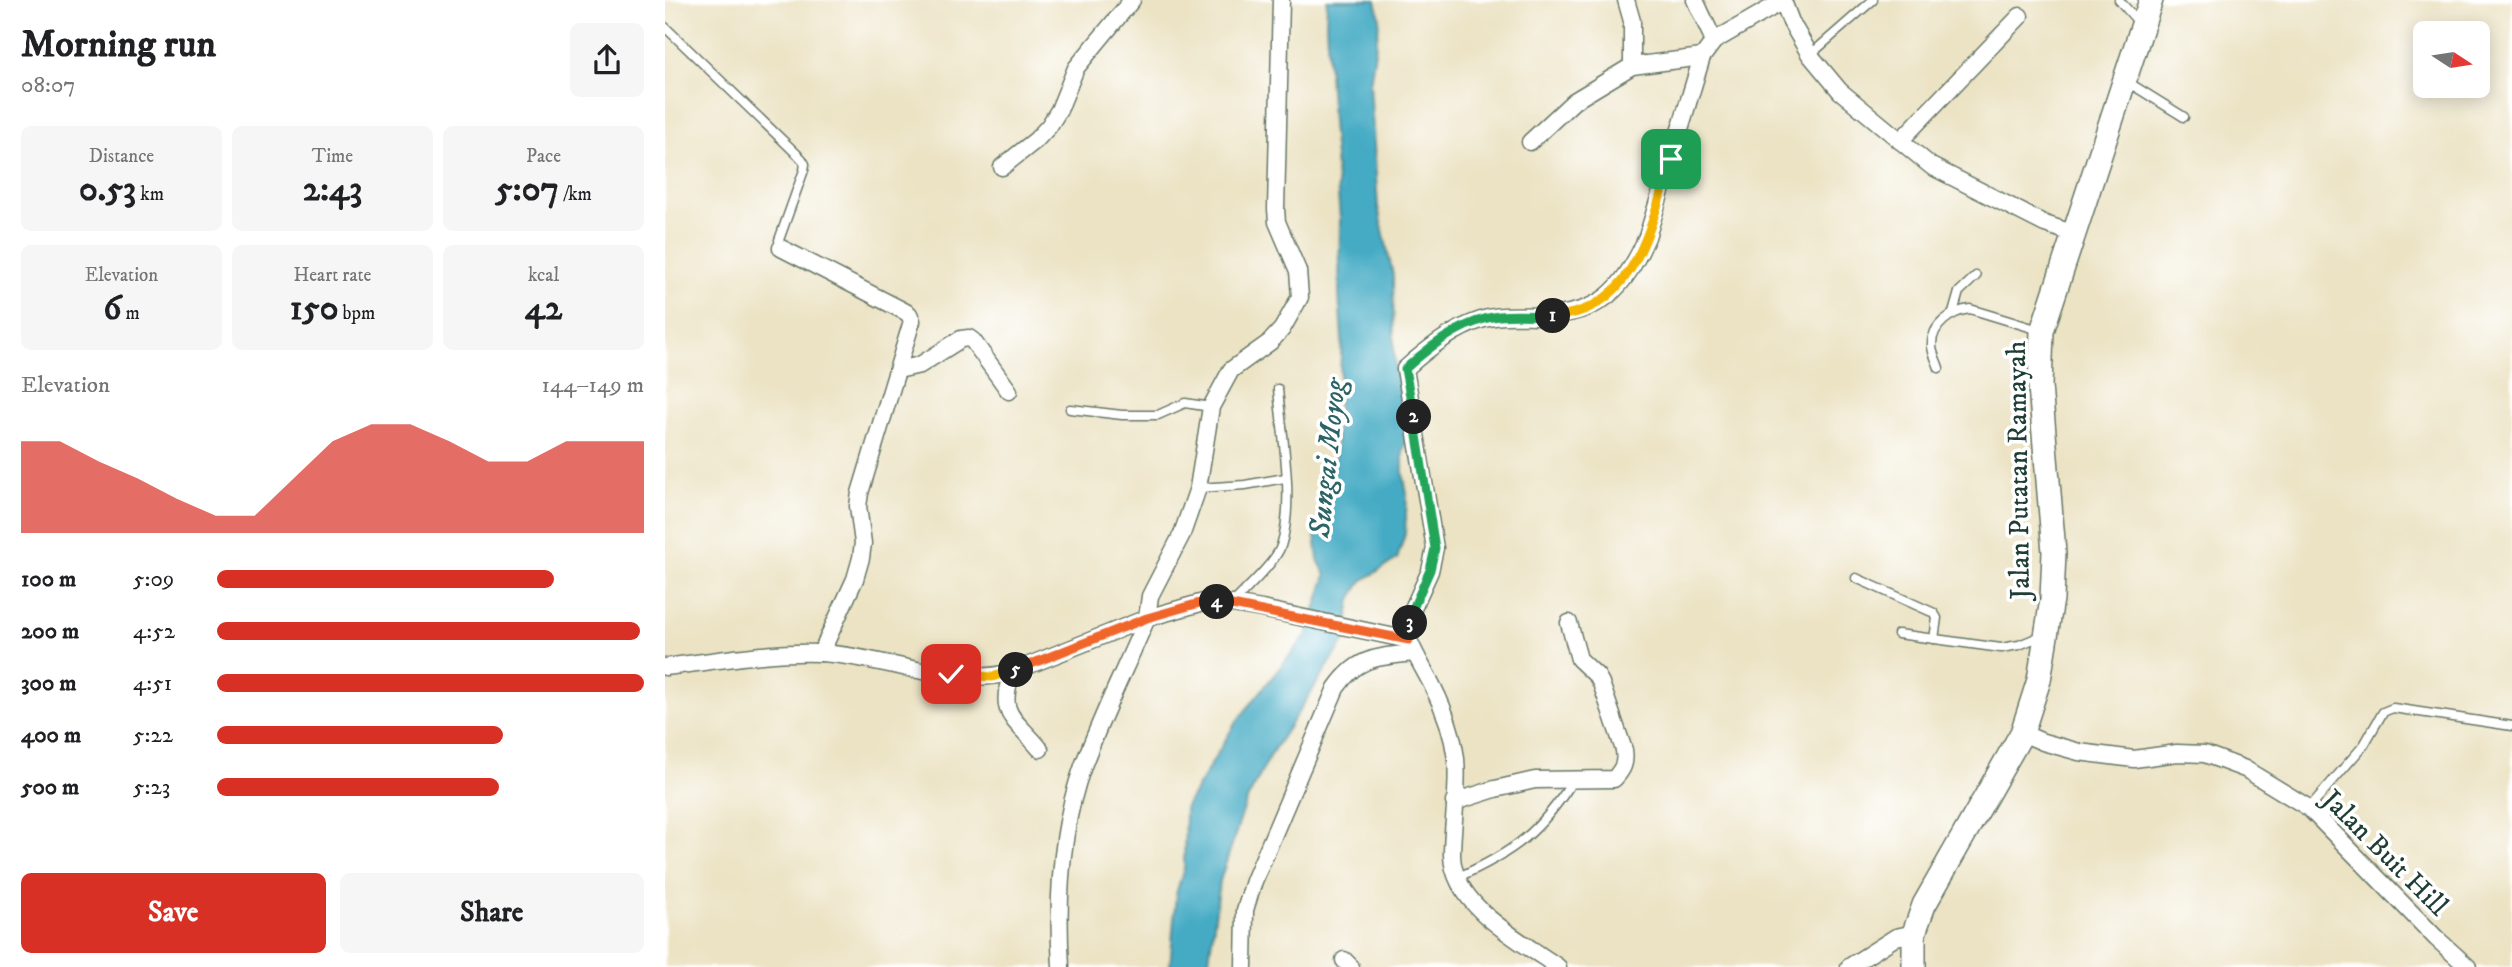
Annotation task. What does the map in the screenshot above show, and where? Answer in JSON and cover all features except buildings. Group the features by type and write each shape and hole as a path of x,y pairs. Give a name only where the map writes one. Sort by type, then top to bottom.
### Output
{"main road":[{"name":"Jalan Putatan Ramayah","path":"1914,967 1914,933 1924,905 1954,848 2022,733 2039,680 2052,599 2054,552 2040,386 2042,331 2151,0"}],"street":[{"path":"1002,167 1049,126 1059,110 1076,68 1132,0"},
{"path":"1061,967 1060,878 1066,835 1083,767 1147,618 1150,596 1182,534 1198,488 1211,407 1231,370 1270,342 1282,329 1300,297 1298,271 1277,222 1276,209 1281,0"},
{"path":"1626,0 1633,21 1632,66"},
{"path":"1695,0 1714,41"},
{"path":"1559,967 1508,933 1472,901 1456,878 1452,858 1456,760 1447,720 1412,646 1411,613 1430,570 1435,548 1405,369 1439,341 1482,319 1499,316 1559,316 1582,310 1603,300 1621,284 1635,264 1647,237 1702,57 1714,41 1783,0 1791,22 1810,55 1840,91 1931,166 2045,224 2075,234"},
{"path":"1900,141 2020,16"},
{"path":"1530,142 1574,101 1632,66 1702,57"},
{"path":"781,247 909,314 912,321 857,506 863,543 861,558 855,579 821,653"},
{"path":"898,370 920,365 961,339 969,338 1009,391"},
{"path":"665,667 755,656 821,653 976,678 992,677 1012,672 1147,618 1203,602 1262,609 1383,635 1412,646"},
{"path":"1454,802 1535,780 1615,779 1623,768 1624,750 1601,683 1579,659 1569,624"},
{"path":"1244,967 1245,910 1254,881 1336,688 1347,672 1361,662 1412,646"},
{"path":"1012,672 1005,698 1007,710 1040,749"},
{"name":"Jalan Buit Hill","path":"2022,733 2079,752 2134,759 2177,753 2206,754 2245,769 2309,808 2436,938 2468,967"},
{"path":"1849,967 1895,937 1914,933"}],"lane":[{"path":"1810,55 1873,0"},
{"path":"2119,0 2143,28"},
{"path":"665,27 802,159 804,170 779,240 781,247"},
{"path":"2126,82 2184,117"},
{"path":"1940,368 1931,348 1932,339 1937,329 1953,313 1959,292 1976,276"},
{"path":"1953,313 1970,309 2042,331"},
{"path":"1232,604 1280,548 1288,503 1278,389"},
{"path":"1070,409 1122,415 1158,415 1185,403 1211,407"},
{"path":"1198,488 1245,485 1285,478"},
{"path":"1856,578 1934,613 1937,618 1934,639"},
{"path":"1898,634 2001,648 2019,645 2047,633"},
{"path":"2309,808 2364,745 2382,712 2393,708 2512,726"},
{"path":"1456,878 1503,855 1524,840 1554,810 1574,779"}],"water":[{"path":"1327,0 1376,0 1380,18 1370,84 1378,207 1393,275 1397,381 1409,433 1403,451 1407,495 1405,534 1397,559 1362,581 1351,599 1345,640 1271,754 1246,802 1220,881 1208,967 1170,967 1176,894 1184,868 1185,808 1236,722 1308,633 1326,575 1318,560 1315,535 1322,495 1335,459 1342,339 1339,295 1340,219 1326,24"}],"route":[{"path":"951,674 976,678 1012,672 1147,618 1203,602 1262,609 1409,640 1411,613 1430,570 1435,548 1405,369 1439,341 1482,319 1499,316 1559,316 1582,310 1603,300 1621,284 1635,264 1647,237 1671,159"}],"water label":[{"name":"Sungai Moyog","path":"1327,458"}]}
